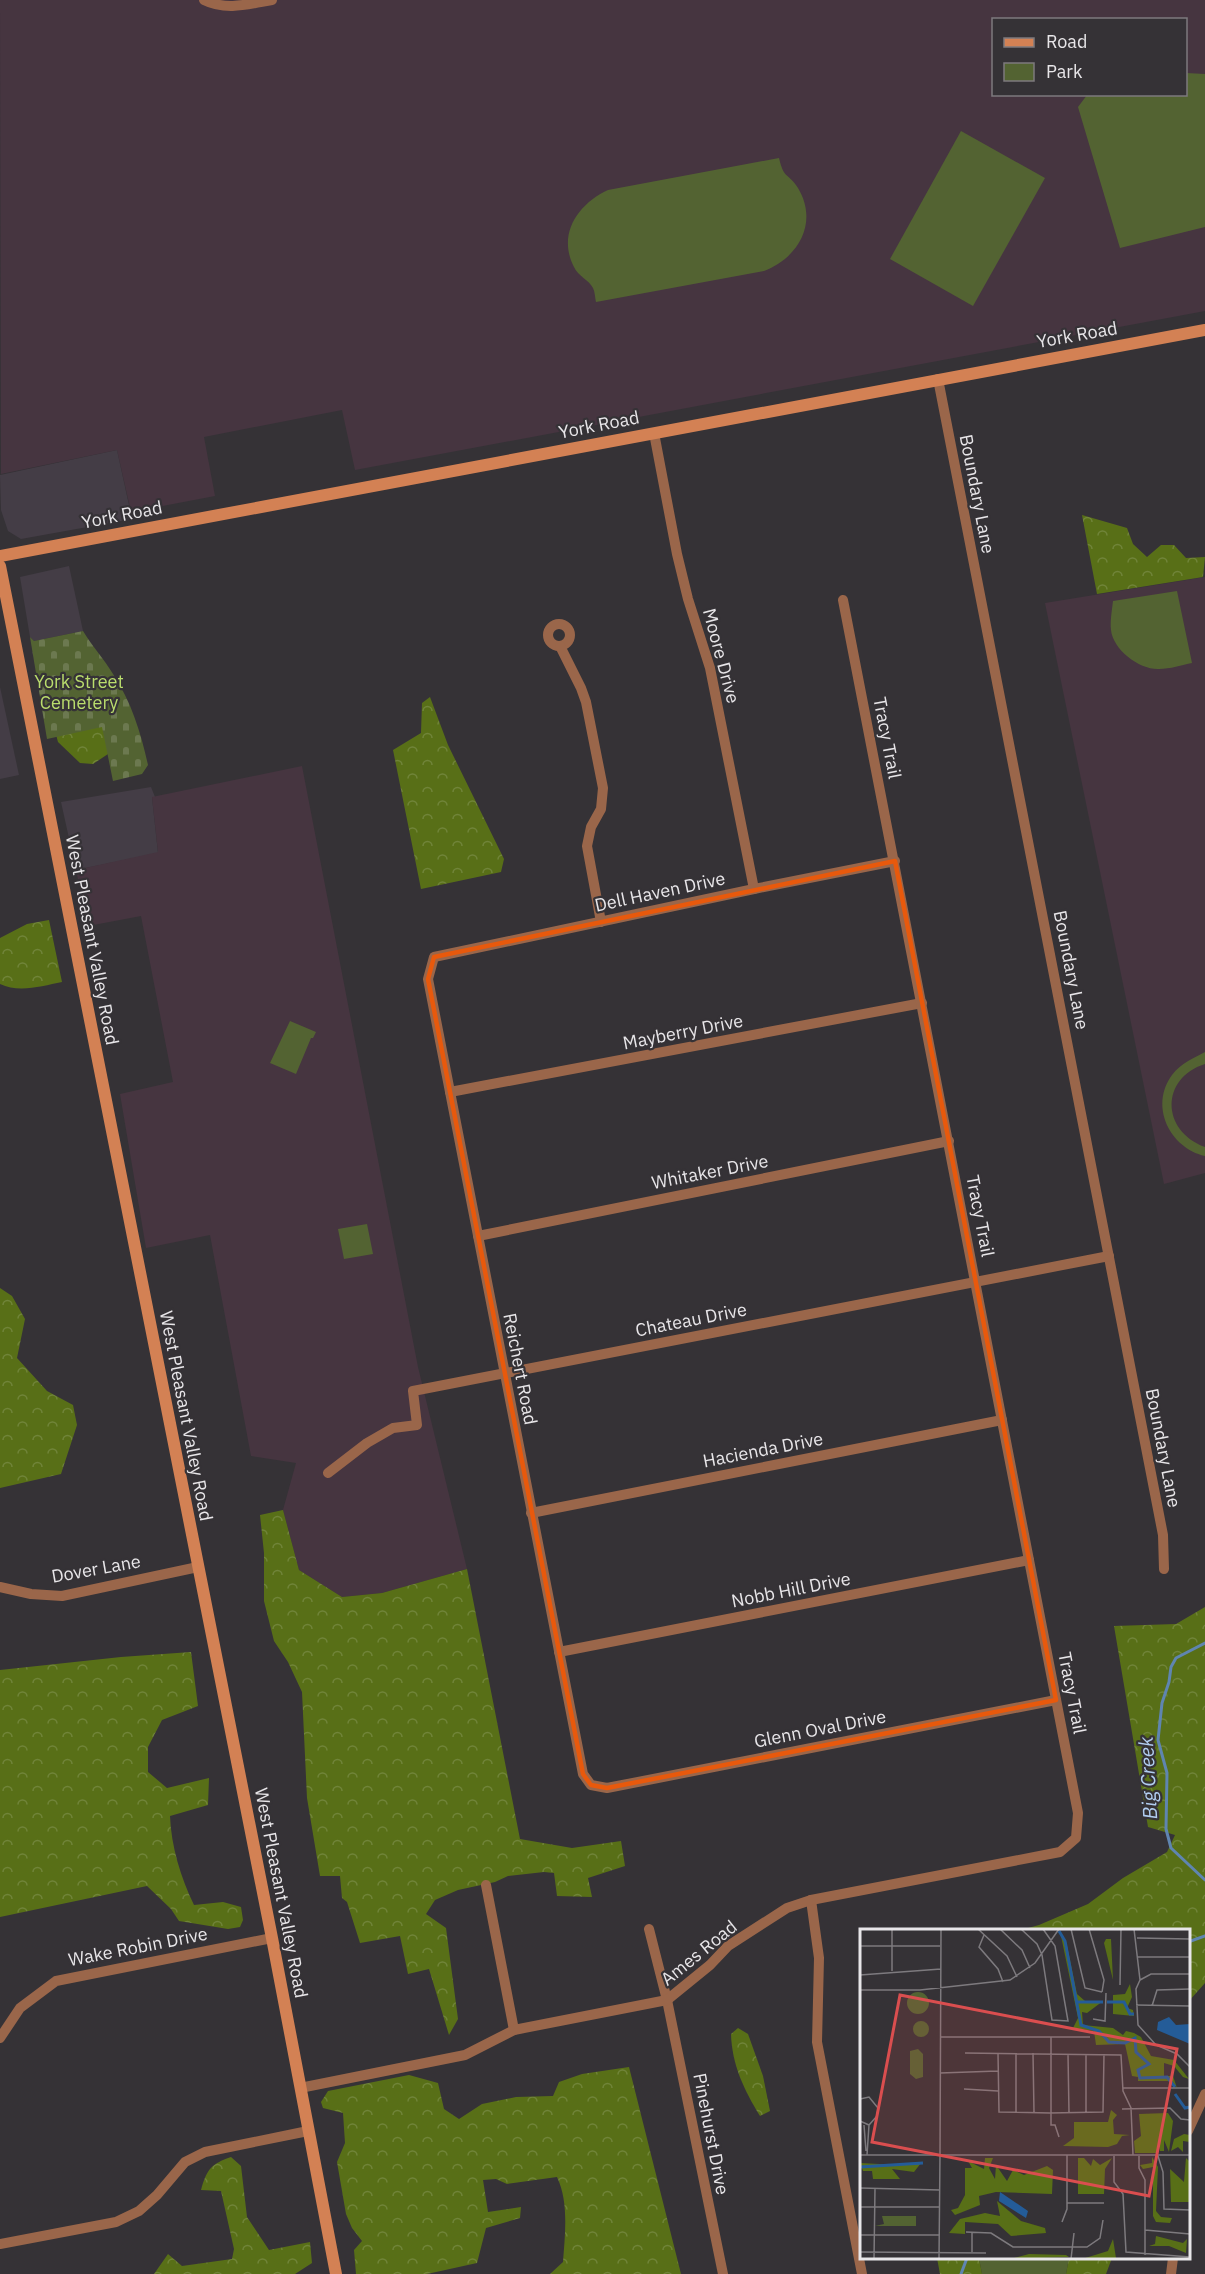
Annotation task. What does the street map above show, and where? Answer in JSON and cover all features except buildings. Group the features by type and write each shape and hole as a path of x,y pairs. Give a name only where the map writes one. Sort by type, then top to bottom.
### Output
{"main road":[{"name":"York Road","path":"0,556 1205,330"},
{"name":"West Pleasant Valley Road","path":"0,566 272,1938 336,2274"}],"street":[{"path":"204,0 222,6 272,0"},
{"name":"Boundary Lane","path":"938,379 1110,1256 1162,1535 1164,1569"},
{"name":"Moore Drive","path":"654,433 677,554 688,599 710,668 754,889"},
{"name":"Tracy Trail","path":"843,600 1078,1813 1076,1838"},
{"path":"560,646 586,702 603,788 601,809 591,827 587,846 601,922"},
{"name":"Dell Haven Drive","path":"434,957 894,861"},
{"name":"Reichert Road","path":"434,957 428,979 583,1774 591,1785"},
{"name":"Mayberry Drive","path":"450,1092 922,1003"},
{"name":"Whitaker Drive","path":"478,1236 949,1140"},
{"name":"Chateau Drive","path":"328,1473 367,1443 393,1428 417,1425 413,1391 1110,1256"},
{"name":"Hacienda Drive","path":"531,1513 1002,1420"},
{"name":"Nobb Hill Drive","path":"559,1652 1029,1560"},
{"name":"Dover Lane","path":"0,1587 31,1594 62,1596 198,1567"},
{"name":"Glenn Oval Drive","path":"591,1785 607,1788 1056,1700"},
{"name":"Ames Road","path":"300,2088 465,2055 514,2030 667,2000 710,1965 728,1946 787,1908 811,1900 1060,1852 1076,1838"},
{"path":"486,1885 514,2030"},
{"path":"811,1900 819,1958 817,2042 862,2274"},
{"name":"Pinehurst Drive","path":"649,1929 667,2000 723,2274"},
{"name":"Wake Robin Drive","path":"0,2038 20,2008 56,1980 272,1938"},
{"path":"1190,2127 1205,2094"},
{"path":"0,2244 116,2222 139,2211 157,2195 185,2162 205,2152 308,2131"},
{"path":"1171,2274 1173,2259"}],"highlighted area":[{"path":"895,861 1056,1700 607,1788 591,1785 583,1774 428,979 434,957"}],"shaded area":[{"path":"0,0 1205,0 1205,311 355,470 342,410 204,437 215,496 131,512 117,450 1,474"},
{"path":"117,450 132,519 21,539 8,531 1,510 0,475"},
{"path":"69,566 83,631 34,641 30,637 20,577"},
{"path":"1205,577 1205,1173 1164,1184 1045,603"},
{"path":"0,687 19,775 0,779"},
{"path":"302,766 418,1367 467,1569 382,1593 342,1597 299,1570 283,1510 296,1463 251,1456 210,1235 146,1248 120,1094 173,1082 141,916 88,926 76,870 158,852 152,797"},
{"path":"151,787 155,797 152,797 158,853 76,870 61,802"}],"green space":[{"path":"1187,73 1205,74 1205,227 1120,248 1078,107 1086,96 1187,96"},
{"path":"961,131 1045,178 973,306 890,259"},
{"path":"779,158 785,173 798,188 804,201 806,214 802,238 787,257 764,271 596,302 593,288 574,267 569,255 568,243 573,221 588,203 608,190"},
{"path":"1082,515 1127,528 1133,544 1147,557 1161,545 1174,545 1186,558 1205,557 1203,577 1097,594"},
{"path":"1177,591 1192,663 1159,669 1136,662 1122,651 1113,637 1111,623 1113,601"},
{"name":"York Street Cemetery","path":"83,631 113,674 130,706 139,729 148,765 142,774 113,781 102,727 47,739 30,637 34,641"},
{"path":"81,654 114,750 93,764 80,763 58,742 54,727"},
{"path":"430,697 448,745 504,859 501,872 421,889 393,750 421,733 422,703"},
{"path":"49,920 62,982 23,988 0,984 0,938 27,924"},
{"path":"290,1021 316,1032 311,1038 296,1074 270,1063"},
{"path":"1205,1052 1205,1064 1190,1071 1180,1081 1174,1092 1172,1105 1174,1117 1180,1129 1205,1147 1205,1156 1182,1144 1173,1135 1163,1112 1163,1100 1165,1087 1179,1067"},
{"path":"367,1224 373,1254 344,1259 338,1229"},
{"path":"0,1288 12,1296 25,1319 17,1358 47,1391 73,1405 77,1425 61,1474 0,1488"},
{"path":"283,1510 299,1570 342,1597 382,1593 467,1569 520,1839 572,1848 621,1841 625,1866 588,1878 592,1897 557,1896 554,1873 544,1872 508,1876 495,1882 458,1890 435,1900 426,1914 446,1928 458,2019 449,2035 429,1969 408,1974 400,1936 360,1943 347,1902 342,1898 340,1876 320,1876 307,1798 302,1692 288,1662 274,1641 264,1601 264,1553 260,1515"},
{"path":"1205,1607 1205,1983 1190,2000 1190,1929 1025,1929 1088,1904 1123,1878 1167,1852 1175,1835 1148,1827 1114,1626 1176,1624"},
{"path":"191,1652 198,1706 162,1720 148,1747 148,1772 167,1788 209,1778 208,1805 170,1816 175,1850 181,1873 194,1905 223,1902 241,1907 243,1920 240,1927 228,1929 179,1921 171,1909 147,1886 0,1917 0,1670"},
{"path":"738,2028 748,2034 763,2076 770,2111 760,2116 736,2067 731,2034"},
{"path":"629,2067 681,2274 550,2274 563,2262 565,2241 565,2208 557,2177 507,2184 496,2179 483,2180 488,2212 521,2207 520,2218 486,2228 477,2263 427,2274 356,2274 354,2250 362,2241 352,2228 346,2214 337,2162 345,2143 343,2113 323,2108 321,2102 328,2091 409,2075 438,2083 444,2109 459,2119 482,2104 516,2097 553,2096 559,2082 582,2074"},
{"path":"231,2157 241,2166 247,2217 269,2250 310,2242 312,2263 295,2274 154,2274 168,2254 182,2266 232,2259 234,2249 221,2191 201,2190 211,2168"},
{"path":"937,2259 979,2259 982,2274 940,2274"},
{"path":"979,2259 1069,2259 1066,2274 982,2274"},
{"path":"1069,2259 1112,2259 1106,2274 1066,2274"}],"waterway":[{"name":"Big Creek","path":"1205,1643 1176,1658 1171,1667 1162,1703 1158,1740 1167,1773 1166,1829 1171,1848 1205,1880"},
{"name":"Big Creek","path":"1190,1941 1205,1936"},
{"name":"Big Creek","path":"961,2274 967,2259"}]}
